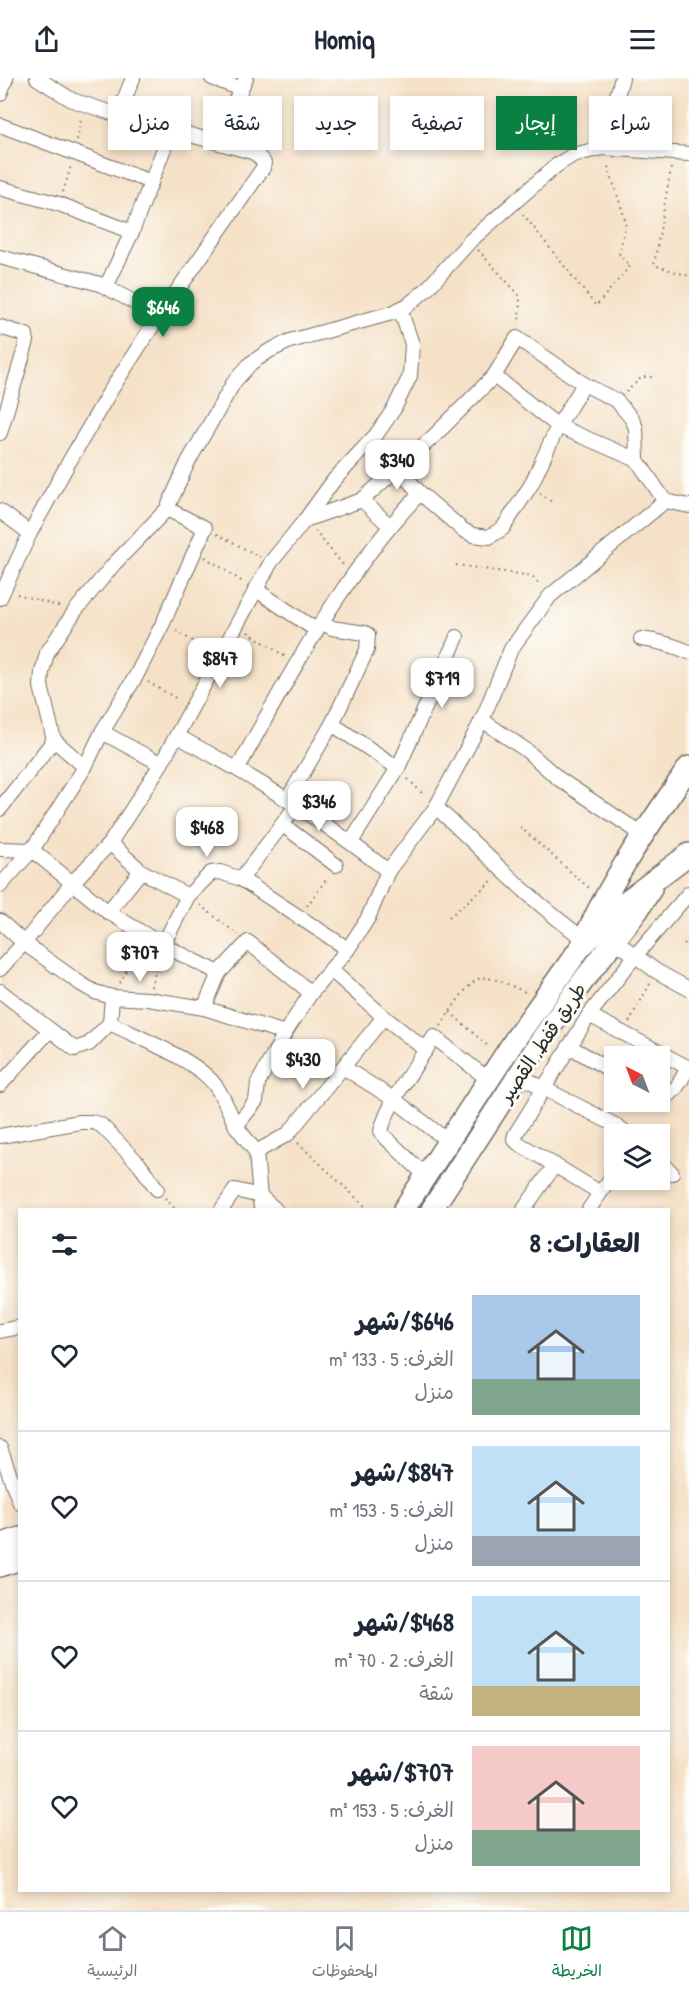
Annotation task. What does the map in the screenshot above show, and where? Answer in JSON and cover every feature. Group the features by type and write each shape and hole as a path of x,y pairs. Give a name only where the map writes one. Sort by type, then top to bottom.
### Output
{"main road":[{"name":"طريق قفط, القصير","path":"433,1208 511,1067 543,1000 582,944 603,900 689,767"},
{"name":"طريق قفط, القصير","path":"582,944 620,906 689,854"},
{"name":"طريق قفط, القصير","path":"405,1208 489,1080 511,1067 583,981 638,910 658,878"},
{"path":"0,1545 18,1539"},
{"path":"0,1566 18,1560"}],"street":[{"path":"0,94 6,78"},
{"path":"37,78 58,84 84,104 108,112"},
{"path":"126,96 134,78"},
{"path":"2,591 30,533 104,403 160,315 263,168 264,163 228,124 227,118 244,84 212,78"},
{"path":"617,96 622,78"},
{"path":"0,125 151,182"},
{"path":"191,135 256,153"},
{"path":"106,287 132,232 163,150"},
{"path":"85,767 54,740 41,686 47,654 75,611 114,564 167,509 188,462 234,382 251,363 290,340 392,313 408,305 427,289 470,241 557,165 573,155 594,150"},
{"path":"631,150 689,154"},
{"path":"0,188 59,204 132,232"},
{"path":"0,257 28,263 106,287 160,315"},
{"path":"0,969 73,882 110,843 161,764 271,562 334,480 376,435 394,409 410,376 412,344 400,309"},
{"path":"0,327 26,335 27,341 0,433"},
{"path":"305,520 362,500 434,436 494,376 517,339 584,384 617,400 632,418 636,428 637,460"},
{"path":"494,376 558,426 637,460 665,501 688,508"},
{"path":"397,468 420,493 464,530 473,535 489,537 503,528 531,485 558,426 584,384"},
{"path":"238,768 296,663 352,576 389,525 420,493"},
{"path":"362,500 389,525"},
{"path":"236,1126 256,1101 258,1083 285,1033 311,993 348,949 368,918 388,871 436,807 483,720 511,649 550,596 665,501"},
{"path":"0,886 32,850 85,767 163,623 206,528 167,509"},
{"path":"0,511 30,533"},
{"path":"241,879 283,825 291,802 360,668 368,650 369,639 365,633 319,626 255,589"},
{"path":"351,842 398,768 457,637"},
{"path":"641,639 659,641 689,652"},
{"path":"483,720 526,750 559,779 643,835"},
{"path":"332,724 398,768"},
{"path":"102,732 161,764"},
{"path":"177,736 238,768 351,842 388,871"},
{"path":"0,809 54,740"},
{"path":"436,807 504,872 567,927 582,944"},
{"path":"283,825 336,865"},
{"path":"110,843 141,871 188,896"},
{"path":"0,849 32,850 108,912 163,945 219,973"},
{"path":"108,912 141,871"},
{"path":"163,945 188,896 211,873 216,872 241,879 348,949"},
{"path":"599,1192 514,1139 568,1046 589,1016 635,956 684,907 689,893"},
{"path":"0,921 24,943 95,992 112,997 148,999 204,1008 285,1033"},
{"path":"614,940 656,971 689,990"},
{"path":"204,1008 219,973 248,942 311,993"},
{"path":"331,970 384,1017 426,1050"},
{"path":"0,991 75,1049 89,1044 110,1023 112,997"},
{"path":"589,1016 689,1068 670,1095"},
{"path":"256,1152 288,1134 384,1017"},
{"path":"110,1023 188,1062 204,1073 217,1087 236,1126 256,1152 261,1202"},
{"path":"0,1085 49,1031"},
{"path":"426,1176 381,1131 395,1100 434,1037 489,1080"},
{"path":"568,1046 604,1067"},
{"path":"343,1067 395,1100 449,1142"},
{"path":"511,1067 543,1088 612,1124"},
{"path":"0,1136 80,1122 93,1122 101,1125 131,1156 157,1189"},
{"path":"525,1208 555,1165"},
{"path":"590,1208 604,1186"},
{"path":"223,1208 235,1190 261,1202"},
{"path":"0,1331 18,1328"},
{"path":"0,1448 18,1498"}],"path":[{"path":"59,204 75,153 84,104"},
{"path":"514,203 596,306 630,267 619,255 626,222 603,150"},
{"path":"674,153 654,265 689,276"},
{"path":"470,241 520,296 520,323 517,339"},
{"path":"617,400 642,377 655,377"},
{"path":"305,520 352,576"},
{"path":"206,528 271,562"},
{"path":"195,551 255,589"},
{"path":"456,565 532,576 550,596"},
{"path":"2,591 75,611"},
{"path":"163,623 220,656"},
{"path":"237,624 296,663"},
{"path":"136,676 192,707"},
{"path":"398,768 436,807"},
{"path":"519,826 603,900"},
{"path":"299,917 336,865"},
{"path":"449,917 504,872"},
{"path":"188,896 248,942"},
{"path":"112,997 145,935"},
{"path":"684,944 689,948"},
{"path":"148,999 163,945"},
{"path":"623,1032 656,971"},
{"path":"511,1067 450,1012 471,984 478,979 488,978 543,1000"},
{"path":"288,1134 367,1208"}]}
